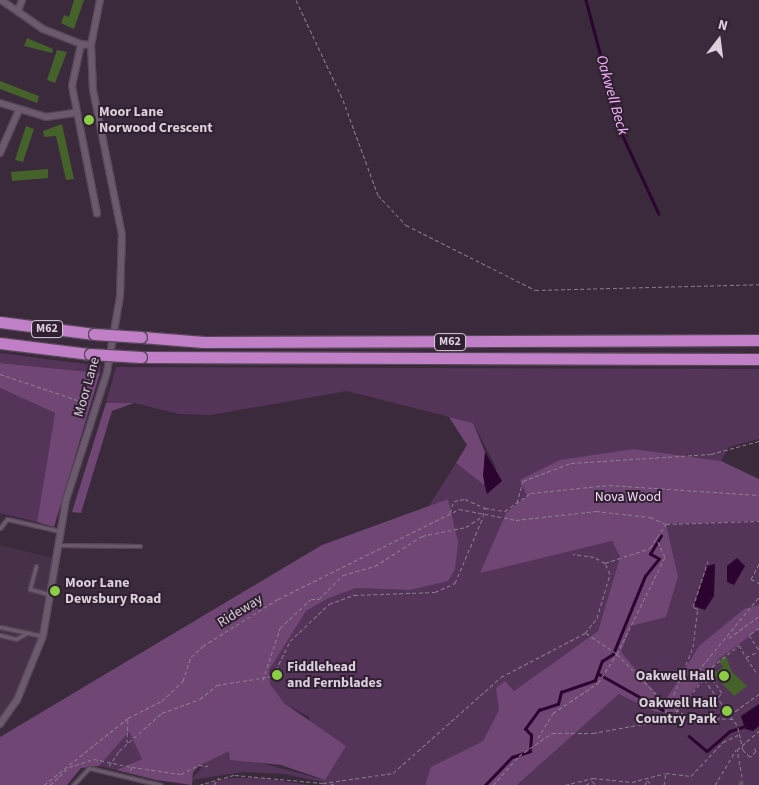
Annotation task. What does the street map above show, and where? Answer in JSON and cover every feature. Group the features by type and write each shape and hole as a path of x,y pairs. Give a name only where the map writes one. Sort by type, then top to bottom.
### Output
{"highway":[{"name":"M62","path":"0,322 94,334 204,342 759,340"},
{"name":"M62","path":"0,343 90,354 141,357 759,359"}],"street":[{"path":"1,0 43,29 81,44 91,45"},
{"path":"18,11 22,0"},
{"name":"Moor Lane","path":"0,724 17,700 43,636 60,531 78,458 96,406 120,297 122,235 97,123 91,45 100,0"},
{"path":"81,44 72,86 97,214"},
{"path":"0,102 19,110 53,118 76,113"},
{"path":"0,153 19,110"}],"lane":[{"path":"0,528 7,519 60,531"},
{"path":"59,545 140,546"},
{"path":"36,566 30,589 51,595"},
{"path":"0,627 43,636"},
{"path":"0,636 16,639 28,633"},
{"path":"73,785 89,768 108,770 161,785"}],"path":[{"path":"296,0 343,100 378,195 406,225 536,290 759,284"},
{"path":"0,374 96,406"},
{"path":"516,505 523,480 571,463 710,454 759,441"},
{"path":"450,514 454,500 465,499 485,508 505,511 531,493 609,485 759,495"},
{"path":"108,770 110,763 127,744 162,713 200,699 210,688 263,680 272,676 306,621 329,604 354,596 435,592 456,584 485,508"},
{"name":"Rideway","path":"44,785 128,718 162,701 183,681 190,657 221,634 278,599 459,509 516,520 596,511 650,518 666,524 759,520"},
{"path":"263,680 280,628 311,599 319,599 334,582 375,566 422,536 457,530 483,516"},
{"path":"573,554 605,563 650,548 666,524"},
{"path":"538,739 553,713 600,681 617,654 664,557 661,542 656,538"},
{"path":"493,785 524,751 538,739 552,733 593,733 648,723 662,718 669,707 695,640 698,608 693,607 708,561"},
{"path":"199,785 219,777 270,776 315,782 335,782 393,773 502,677 586,633 604,597 610,574 605,563"},
{"path":"759,564 751,579 759,583"},
{"path":"754,748 756,751 750,757 740,745 741,734 737,725 698,671 728,638 759,597"},
{"path":"728,638 759,616"},
{"path":"746,658 758,650 749,635 759,628"},
{"path":"586,633 612,649 676,712 732,718"},
{"path":"718,697 722,693 707,671 739,644 756,672"},
{"path":"676,712 704,679"},
{"path":"730,715 759,694"},
{"path":"127,744 128,718"},
{"path":"716,785 740,745 759,731"},
{"path":"565,785 593,778 632,782 666,773 691,776 723,742 741,734"},
{"path":"737,750 744,769 740,784"},
{"path":"50,785 69,767 94,758 110,763 181,774 199,765 208,766"},
{"path":"128,777 132,767"},
{"path":"664,785 666,773"},
{"path":"215,785 219,777"},
{"path":"645,785 647,780 652,785"},
{"path":"586,785 592,781 596,785"},
{"path":"315,782 320,785"},
{"path":"330,785 335,782"}],"shaded area":[{"path":"0,353 101,366 100,373 0,363"},
{"path":"116,367 759,369 759,439 729,447 721,461 634,449 527,496 506,513 481,572 612,541 620,557 598,631 514,691 483,741 432,767 425,785 321,785 323,782 284,774 243,772 191,780 209,759 204,728 261,763 325,780 309,717 284,703 270,684 269,670 287,635 306,611 327,599 356,588 410,590 448,499 429,506 456,463 484,485 487,494 496,467 473,423 347,391 211,415 179,414 134,403 106,403"},
{"path":"0,388 55,413 37,522 0,513"},
{"path":"485,452 502,481 487,494 483,476"},
{"path":"759,521 759,785 517,785 619,694 620,652 630,626 678,576 666,524"},
{"path":"0,545 57,559 43,636 17,700 0,724"},
{"path":"737,558 745,566 734,585 727,582 727,566"},
{"path":"715,564 714,596 705,610 694,606 707,566"},
{"path":"759,704 759,726 753,731 745,729 741,716"},
{"path":"129,732 142,759 116,770 99,766"},
{"path":"229,778 261,778 310,785 203,785"}],"green space":[{"path":"0,363 100,373 54,527 37,522 55,413 0,388"},
{"path":"106,403 134,403 112,411 81,513 72,512"},
{"path":"449,417 473,423 485,452 484,485 456,463 467,445"},
{"name":"Nova Wood","path":"634,449 721,461 759,479 759,521 666,524 678,576 666,617 631,626 621,652 664,703 699,646 744,609 759,605 759,629 719,659 676,712 656,712 619,694 517,785 425,785 431,767 483,741 499,710 496,688 505,681 514,691 598,631 620,557 612,541 480,573 506,513 527,496 520,480 560,460"},
{"path":"448,499 458,542 455,569 448,581 410,590 356,588 327,599 306,611 269,670 270,684 284,703 346,746 325,780 281,765 230,760 229,751 199,766 193,772 192,785 156,780 116,770 142,759 129,732 99,766 81,768 67,785 0,785 0,737 322,545"}],"building":[{"path":"74,0 84,0 74,29 61,23 64,15 69,17"},
{"path":"27,38 53,49 52,53 24,46"},
{"path":"57,50 67,52 55,83 47,80"},
{"path":"0,81 39,96 37,103 0,89"},
{"path":"62,124 74,179 66,180 56,136 44,137 43,131"},
{"path":"26,126 34,129 23,162 15,160"},
{"path":"48,169 48,178 12,181 11,172"},
{"name":"Oakwell Hall","path":"726,656 732,672 747,686 734,696 713,674 723,667 719,661"}],"waterway":[{"name":"Oakwell Beck","path":"586,0 621,132 659,214"},
{"name":"Oakwell Beck","path":"485,785 512,757 530,751 531,735 525,729 539,710 558,704 561,692 595,680 602,661 613,654 645,576 659,559 650,554 661,536"},
{"path":"599,674 663,710"},
{"path":"689,736 707,751 730,731 742,727"}],"place":[{"name":"Moor Lane Norwood Crescent","path":"89,120"},
{"name":"Moor Lane Dewsbury Road","path":"55,591"},
{"name":"Fiddlehead and Fernblades","path":"277,675"},
{"name":"Oakwell Hall","path":"724,676"},
{"name":"Oakwell Hall Country Park","path":"727,711"}]}
